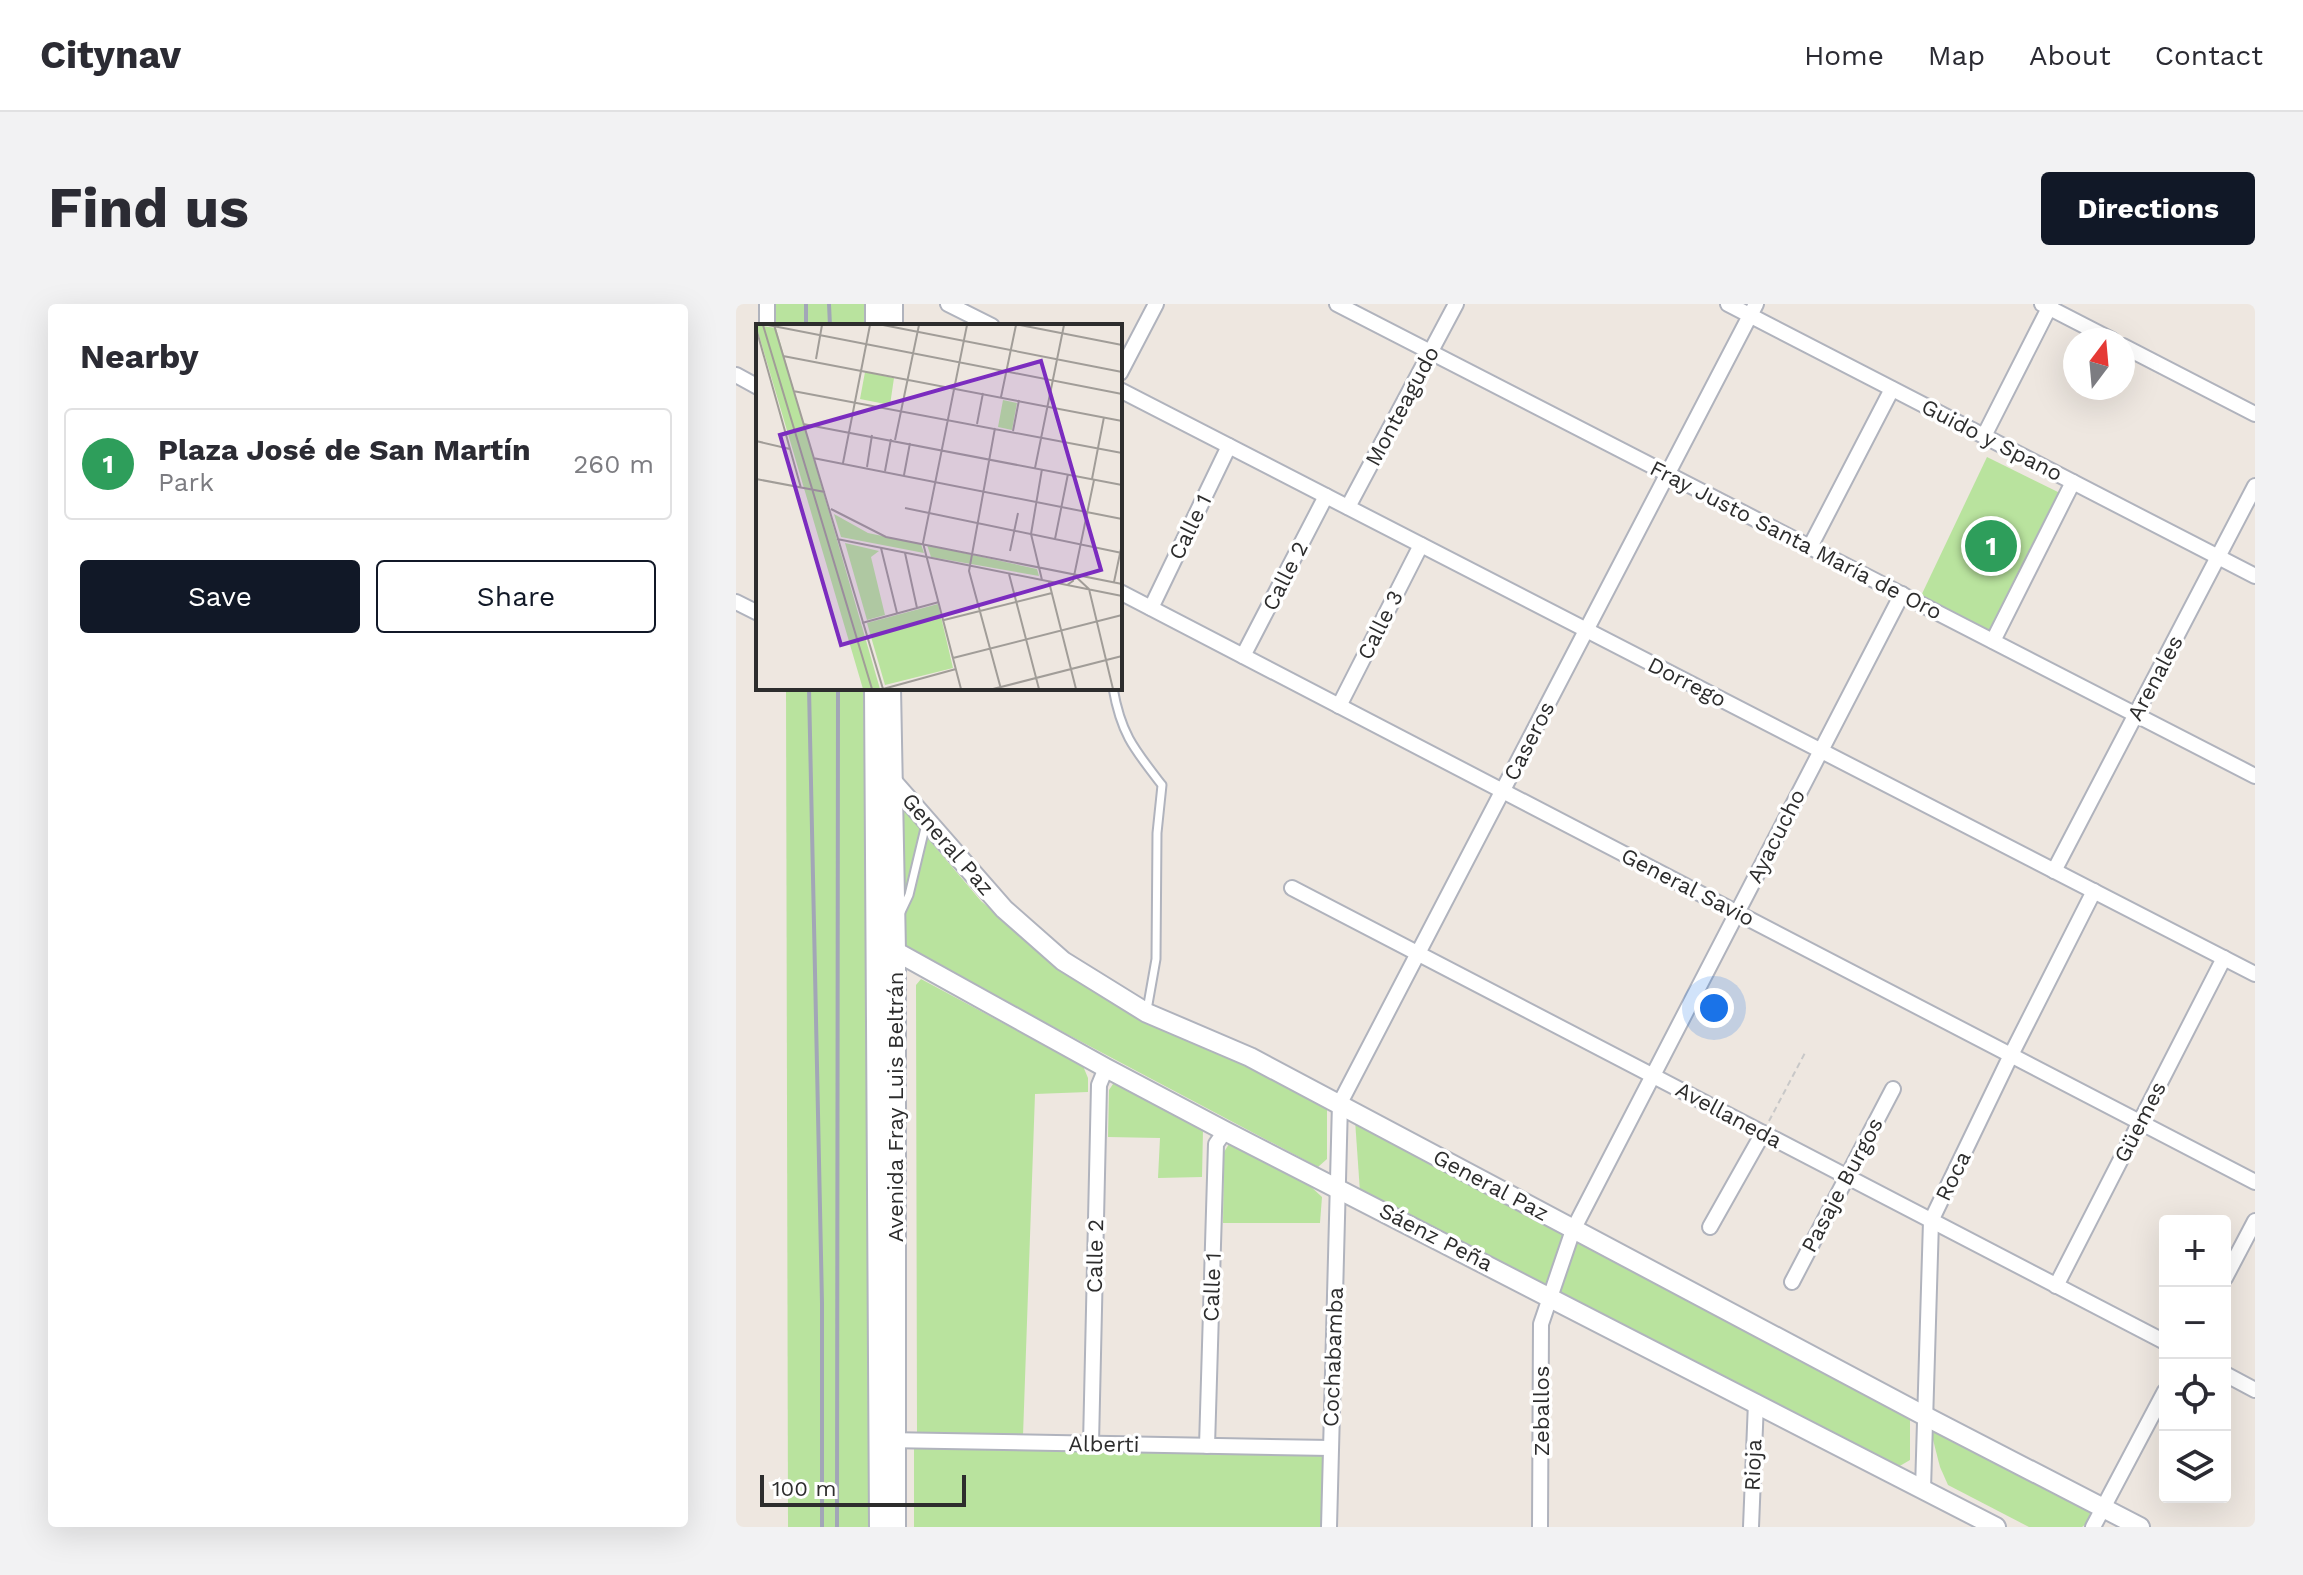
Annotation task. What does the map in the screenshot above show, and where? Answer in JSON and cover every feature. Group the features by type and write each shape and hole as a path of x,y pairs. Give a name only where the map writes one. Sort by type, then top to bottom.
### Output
{"main road":[{"name":"Avenida Fray Luis Beltrán","path":"875,690 886,949 886,1440 880,1527"},
{"name":"Avenida Fray Luis Beltrán","path":"886,949 894,929 890,690"},
{"name":"Avenida Fray Luis Beltrán","path":"886,1440 895,1527"}],"street":[{"path":"948,304 988,324"},
{"path":"1122,369 1156,304"},
{"name":"Fray Justo Santa María de Oro","path":"1337,304 2255,776"},
{"name":"Monteagudo","path":"1348,507 1456,304"},
{"name":"Guido y Spano","path":"1728,304 1753,310 1892,389 2255,576"},
{"path":"1984,436 2047,305 2090,328"},
{"name":"Caseros","path":"1338,1188 1340,1103 1753,310"},
{"path":"2135,352 2255,414"},
{"path":"736,375 756,386"},
{"path":"1810,547 1892,389"},
{"name":"Dorrego","path":"1122,391 2255,974"},
{"name":"Calle 1","path":"1151,608 1229,446"},
{"path":"1993,641 2073,482"},
{"name":"Arenales","path":"2054,871 2255,486"},
{"name":"Calle 2","path":"1243,656 1326,496"},
{"name":"Calle 3","path":"1339,706 1421,545"},
{"name":"General Savio","path":"1122,593 2255,1182"},
{"name":"Ayacucho","path":"1552,1297 1573,1230 1902,594"},
{"path":"736,602 756,612"},
{"name":"General Paz","path":"891,780 1004,909 1063,961 1147,1013 1250,1057 1340,1103 1573,1230 2140,1527"},
{"name":"Avellaneda","path":"1292,888 2159,1339"},
{"name":"Roca","path":"1923,1489 1931,1221 2094,891"},
{"name":"Sáenz Peña","path":"886,949 1225,1131 1996,1527"},
{"name":"Güemes","path":"2056,1286 2224,958"},
{"name":"Calle 2","path":"1091,1444 1099,1085 1106,1068"},
{"name":"Pasaje Burgos","path":"1792,1282 1893,1089"},
{"name":"Calle 1","path":"1207,1446 1216,1144 1225,1131"},
{"path":"1710,1227 1763,1133"},
{"name":"Cochabamba","path":"1329,1527 1338,1188"},
{"path":"2231,1267 2255,1221"},
{"name":"Zeballos","path":"1540,1527 1541,1324 1552,1297"},
{"path":"2231,1377 2255,1390"},
{"name":"Rioja","path":"1751,1527 1756,1402"},
{"path":"2093,1527 2159,1402"},
{"name":"Alberti","path":"886,1440 1331,1448"},
{"path":"1957,1527 1958,1507"},
{"path":"2103,1508 2107,1527"}],"lane":[{"path":"1113,690 1118,719 1132,748 1162,785 1157,833 1156,959 1147,1013"},
{"path":"894,929 909,895 927,819"}],"path":[{"path":"1763,1133 1806,1051"}],"green space":[{"path":"767,304 876,304 876,324 767,324"},
{"path":"1987,457 2062,494 1992,635 1920,598"},
{"path":"786,690 875,690 880,1527 788,1527"},
{"path":"903,809 981,901 1058,966 1113,1002 1257,1068 1327,1105 1327,1159 1318,1167 978,987 905,945"},
{"path":"921,979 1083,1066 1088,1078 1088,1092 1035,1094 1023,1436 917,1433 916,985"},
{"path":"1113,1084 1119,1084 1203,1130 1202,1177 1158,1178 1160,1138 1108,1137 1109,1090"},
{"path":"1355,1120 1910,1417 1910,1460 1898,1467 1360,1192"},
{"path":"1229,1144 1308,1184 1322,1197 1320,1223 1223,1223 1224,1152"},
{"path":"1930,1428 2092,1507 2087,1523 2082,1527 2029,1527 1948,1485"},
{"path":"914,1447 1324,1455 1321,1527 914,1527"}],"railway":[{"path":"806,304 806,324"},
{"path":"829,304 830,324"},
{"path":"809,690 822,1303 822,1527"},
{"path":"837,1527 838,690"}],"place":[{"name":"Plaza José de San Martín","path":"1991,546"}]}
